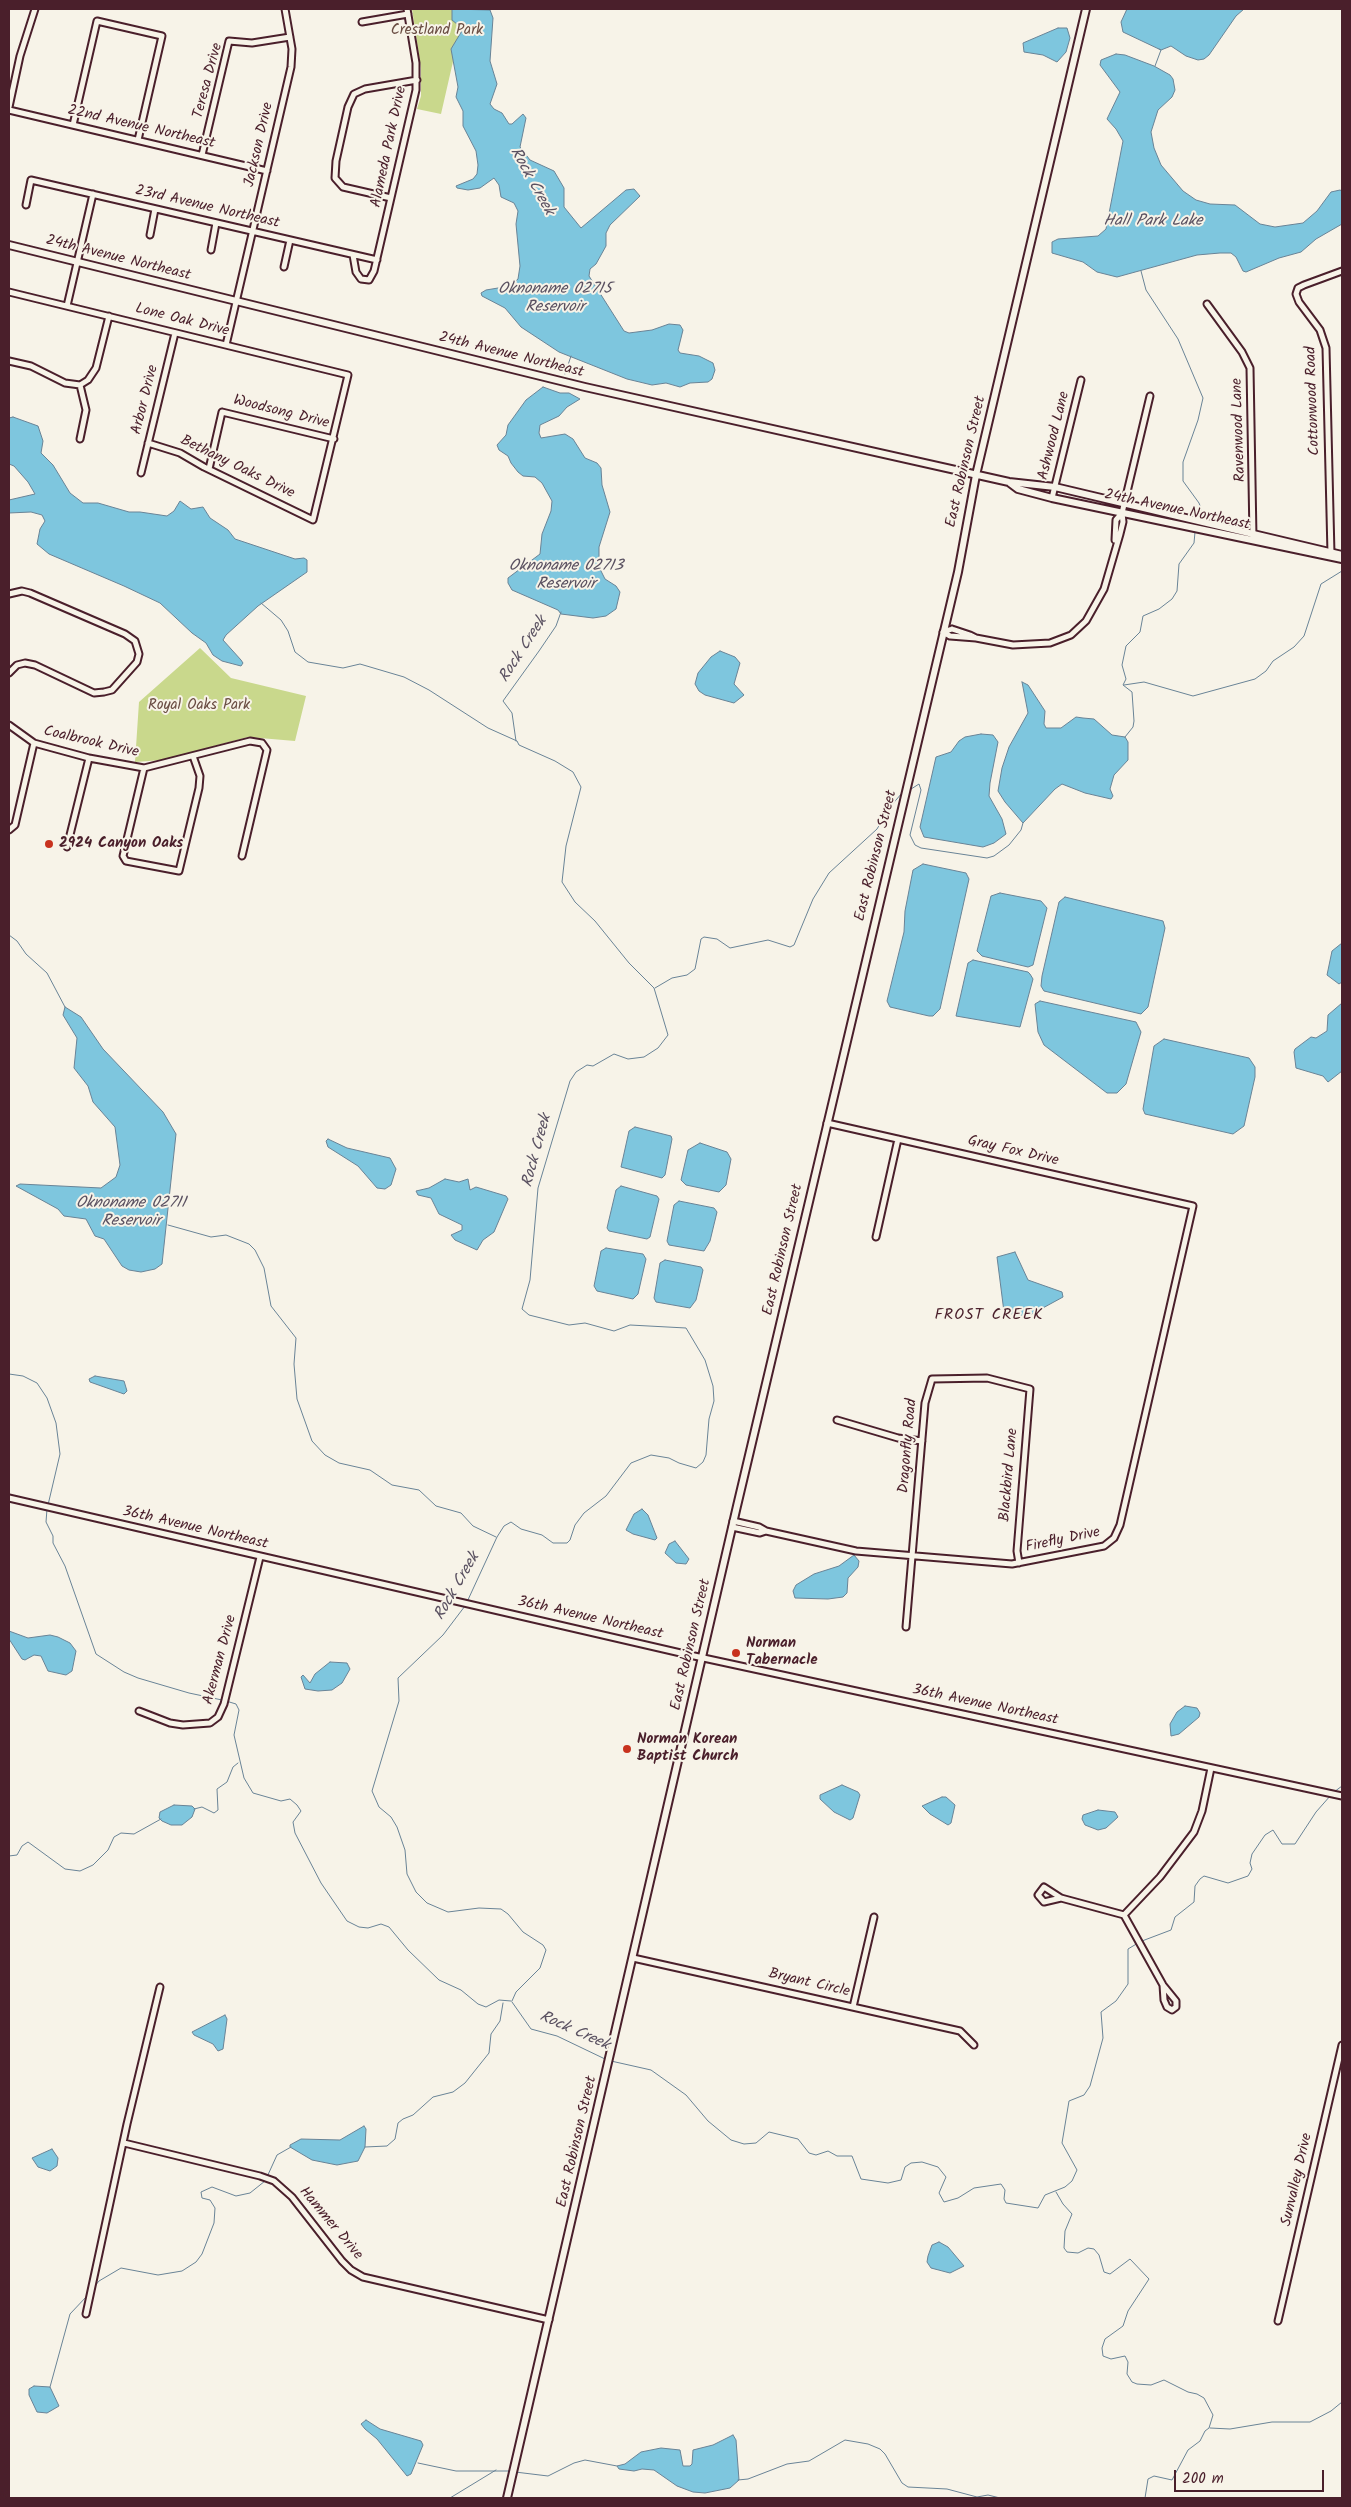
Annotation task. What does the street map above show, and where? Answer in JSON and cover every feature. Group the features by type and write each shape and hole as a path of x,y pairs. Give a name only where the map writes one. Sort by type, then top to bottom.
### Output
{"street":[{"path":"9,109 20,56 36,9"},
{"name":"Jackson Drive","path":"226,345 238,301 252,232 291,67 290,37 285,9"},
{"name":"East Robinson Street","path":"507,2498 733,1524 943,632 976,475 1086,9"},
{"path":"362,22 408,11"},
{"name":"Alameda Park Drive","path":"353,255 356,272 366,281 373,276 415,97 417,80 408,11"},
{"path":"73,124 98,21 162,36 138,140"},
{"name":"Teresa Drive","path":"202,155 229,41 252,44 290,37"},
{"path":"391,198 343,187 337,181 334,174 336,161 348,107 354,94 365,89 417,80"},
{"name":"22nd Avenue Northeast","path":"9,109 267,171"},
{"name":"23rd Avenue Northeast","path":"26,205 31,180 377,260"},
{"path":"67,306 93,194"},
{"path":"150,235 156,209"},
{"path":"211,250 216,223"},
{"path":"284,267 290,240"},
{"name":"24th Avenue Northeast","path":"9,245 521,372 976,475 1009,482 1055,487 1125,502 1342,559"},
{"name":"Cottonwood Road","path":"1331,555 1326,348 1320,330 1296,296 1300,287 1342,271"},
{"name":"Lone Oak Drive","path":"9,292 348,375 334,439"},
{"name":"Ravenwood Lane","path":"1207,304 1242,352 1250,368 1253,537"},
{"path":"9,361 31,366 65,383 80,384 88,380 96,368 109,316"},
{"name":"Arbor Drive","path":"141,473 175,333"},
{"name":"Ashwood Lane","path":"1052,498 1081,380"},
{"path":"80,384 86,410 80,439"},
{"path":"943,632 950,636 976,638 1007,644 1050,644 1071,636 1086,621 1098,602 1107,578 1116,542 1116,520 1122,513 1150,396"},
{"name":"Woodsong Drive","path":"209,469 222,412 334,439"},
{"name":"Bethany Oaks Drive","path":"148,443 180,453 313,520 334,439"},
{"name":"24th Avenue Northeast","path":"1009,482 1018,488 1052,498 1253,537"},
{"name":"24th Avenue Northeast","path":"1331,555 1342,555"},
{"path":"9,594 22,591 30,593 125,634 135,641 139,654 137,662 112,690 104,692 94,693 35,665 25,663 18,665 9,673"},
{"name":"Coalbrook Drive","path":"9,725 34,743 89,758 144,768 250,741 266,745 267,750 242,856"},
{"path":"9,830 15,825 34,743"},
{"path":"144,768 124,856 126,861 179,871 200,776 193,756"},
{"path":"67,847 89,758"},
{"name":"Gray Fox Drive","path":"827,1123 1193,1206"},
{"path":"876,1236 898,1139"},
{"name":"Firefly Drive","path":"733,1524 759,1527 766,1531 848,1549 912,1556 1019,1563 1110,1544 1118,1532 1193,1206"},
{"name":"Dragonfly Road","path":"906,1626 926,1395 932,1379 987,1378 1030,1389"},
{"name":"Blackbird Lane","path":"1019,1563 1017,1551 1030,1389"},
{"path":"837,1420 898,1438 922,1441"},
{"name":"36th Avenue Northeast","path":"9,1498 702,1657 1341,1795"},
{"name":"Akerman Drive","path":"139,1711 170,1723 184,1725 210,1723 218,1717 224,1704 260,1556"},
{"path":"1124,1915 1160,1877 1194,1832 1202,1811 1211,1768"},
{"path":"1061,1898 1124,1915 1164,1985"},
{"path":"854,2007 874,1917"},
{"name":"Bryant Circle","path":"633,1958 960,2030 974,2045"},
{"path":"86,2314 160,1986"},
{"name":"Sunvalley Drive","path":"1278,2321 1342,2045"},
{"name":"Hammer Drive","path":"124,2143 244,2172 274,2182 292,2197 342,2261 351,2270 363,2277 549,2320"}],"green space":[{"name":"Crestland Park","path":"412,9 465,9 441,114 417,109 421,96 421,68"},
{"name":"Royal Oaks Park","path":"200,648 231,678 306,696 295,741 248,737 162,760 135,762 139,702"}],"water":[{"name":"Oknoname 02715 Reservoir","path":"452,9 490,10 493,18 490,61 497,84 490,104 494,109 502,113 509,124 512,124 523,114 526,118 520,147 530,160 554,171 564,188 564,207 581,228 626,190 634,189 640,196 610,225 606,233 606,246 596,264 590,269 589,276 624,331 629,333 652,330 669,324 680,325 683,330 678,350 680,353 699,356 713,363 715,370 712,379 708,382 690,383 680,387 666,383 652,385 627,379 559,352 521,327 505,308 482,296 481,293 486,290 510,286 518,279 520,266 516,224 518,211 514,203 501,197 499,185 494,178 480,188 468,190 457,188 456,186 473,179 477,174 478,165 476,151 463,126 463,111 456,97 458,87 451,49 463,29 452,20"},
{"path":"1127,9 1244,9 1236,16 1209,55 1204,59 1198,60 1186,56 1171,46 1161,50 1123,32 1121,22"},
{"path":"1058,28 1067,28 1070,38 1066,52 1057,62 1043,55 1024,52 1023,43"},
{"name":"Hall Park Lake","path":"1116,54 1125,55 1154,66 1170,75 1173,79 1175,90 1172,97 1158,110 1151,132 1154,148 1161,165 1183,191 1196,200 1210,204 1235,205 1260,224 1275,227 1303,223 1317,211 1331,192 1340,190 1342,191 1342,224 1316,239 1301,252 1279,258 1246,272 1243,271 1236,257 1231,253 1220,253 1197,255 1117,277 1097,272 1083,262 1052,253 1052,242 1058,239 1098,236 1106,229 1123,141 1107,119 1120,92 1100,65 1101,60"},
{"name":"Oknoname 02713 Reservoir","path":"543,387 560,393 569,393 580,399 567,407 559,416 540,425 539,433 541,438 565,434 573,439 585,458 597,463 601,468 602,485 610,512 599,547 599,567 605,579 616,586 620,592 616,609 606,616 593,618 561,614 558,610 512,590 508,583 508,578 540,554 542,534 551,511 552,501 542,483 535,477 523,476 518,472 508,456 499,450 497,445 506,435 508,425 526,400"},
{"path":"13,417 38,426 43,441 41,453 53,465 70,493 83,503 98,503 129,512 167,516 174,511 180,501 191,509 203,507 210,518 228,530 235,539 295,559 304,558 307,560 307,572 258,606 226,635 223,640 241,660 243,663 241,666 222,661 213,655 206,643 192,633 160,603 49,554 37,544 40,529 45,521 42,515 31,512 9,513 9,500 35,494 28,482 14,466 9,464 9,418"},
{"path":"720,651 735,657 740,663 734,684 744,695 734,703 705,695 699,691 695,684 698,673 711,657"},
{"path":"1022,682 1028,685 1045,711 1044,724 1046,728 1061,728 1076,717 1094,719 1112,735 1125,737 1128,742 1128,760 1114,775 1110,789 1113,796 1111,799 1085,793 1062,784 1023,823 1005,802 998,791 1002,768 1009,747 1028,713"},
{"path":"981,734 993,735 998,742 989,796 1002,819 1006,834 994,843 983,847 924,837 920,827 936,757 951,752 959,741 965,737"},
{"path":"923,864 966,873 969,879 940,1009 933,1016 890,1007 887,1001 904,932 905,911 913,870"},
{"path":"1000,893 1041,901 1047,908 1033,965 1028,967 982,956 977,951 991,896"},
{"path":"1065,897 1163,921 1165,928 1148,1007 1141,1014 1044,991 1041,986 1042,976 1059,902"},
{"path":"1342,943 1342,982 1339,984 1327,975 1332,951"},
{"path":"973,960 1030,974 1033,979 1020,1027 956,1016 968,963"},
{"path":"1040,1001 1136,1022 1141,1032 1126,1084 1117,1093 1107,1093 1044,1045 1038,1032 1035,1004"},
{"path":"1342,1003 1342,1071 1328,1082 1323,1076 1296,1068 1294,1052 1295,1049 1311,1037 1316,1038 1327,1031 1328,1015"},
{"name":"Oknoname 02711 Reservoir","path":"65,1007 81,1017 103,1049 163,1112 176,1134 162,1264 155,1269 141,1272 129,1270 122,1266 104,1239 95,1236 86,1219 64,1216 58,1209 16,1186 20,1184 101,1188 116,1177 120,1165 115,1127 93,1102 88,1086 74,1068 77,1038 63,1015"},
{"path":"1164,1039 1249,1058 1255,1067 1255,1077 1244,1126 1233,1134 1145,1114 1143,1109 1154,1046"},
{"path":"635,1127 671,1136 665,1175 662,1178 621,1167 629,1131"},
{"path":"328,1139 347,1148 390,1158 396,1169 391,1185 385,1189 377,1188 358,1166 328,1147 326,1141"},
{"path":"700,1143 727,1152 731,1159 726,1185 719,1192 686,1185 681,1180 688,1150"},
{"path":"445,1179 459,1182 468,1179 470,1190 476,1187 506,1196 508,1199 494,1232 483,1240 477,1250 455,1240 451,1235 462,1230 462,1225 439,1214 431,1198 418,1195 416,1191 429,1188"},
{"path":"621,1186 657,1196 659,1199 650,1237 647,1239 609,1231 607,1228 616,1190"},
{"path":"679,1201 714,1208 717,1212 710,1241 704,1251 669,1245 667,1241 674,1205"},
{"path":"606,1248 643,1254 646,1259 638,1294 633,1299 597,1291 594,1286 601,1251"},
{"path":"1015,1252 1028,1280 1062,1292 1063,1297 1030,1315 1021,1316 1004,1312 997,1257"},
{"path":"665,1260 701,1267 703,1270 696,1300 690,1308 656,1302 654,1298 660,1263"},
{"path":"95,1376 124,1381 127,1391 124,1394 90,1382 89,1379"},
{"path":"642,1509 648,1515 657,1538 655,1540 626,1530 634,1514"},
{"path":"675,1541 689,1559 686,1564 676,1563 665,1553 669,1544"},
{"path":"854,1555 859,1561 858,1567 848,1578 847,1593 843,1597 828,1599 795,1598 793,1591 796,1585 814,1574 839,1566"},
{"path":"9,1631 28,1638 50,1635 70,1643 76,1651 72,1671 66,1675 48,1671 41,1656 34,1655 25,1660 22,1659 9,1639"},
{"path":"330,1662 347,1663 350,1669 342,1683 332,1690 318,1691 305,1689 301,1677 303,1675 310,1683 315,1674"},
{"path":"1185,1706 1197,1708 1200,1713 1199,1717 1179,1734 1171,1736 1170,1724 1177,1712"},
{"path":"842,1785 858,1792 860,1795 853,1818 850,1820 834,1812 820,1799 820,1795"},
{"path":"946,1797 955,1805 951,1823 948,1825 930,1814 922,1806"},
{"path":"174,1805 192,1806 195,1809 192,1817 182,1825 171,1825 162,1821 159,1818 160,1812"},
{"path":"1098,1810 1115,1812 1118,1817 1106,1828 1098,1830 1085,1825 1082,1819 1083,1815"},
{"path":"225,2015 227,2019 223,2049 218,2051 213,2044 194,2035 192,2032"},
{"path":"364,2126 366,2129 365,2147 358,2161 337,2165 312,2160 290,2147 290,2145 301,2139 340,2140"},
{"path":"52,2149 58,2158 57,2166 50,2171 38,2167 32,2158"},
{"path":"939,2242 948,2247 964,2266 950,2273 931,2268 927,2262 928,2256 932,2245"},
{"path":"34,2386 50,2387 59,2406 47,2413 37,2412 29,2395 29,2389"},
{"path":"366,2420 380,2429 421,2441 423,2445 411,2474 407,2476 377,2439 365,2429 361,2424"},
{"path":"733,2435 736,2440 739,2480 730,2488 705,2493 693,2492 677,2486 654,2470 642,2469 634,2471 619,2469 617,2466 625,2464 641,2452 661,2448 680,2450 683,2466 690,2466 692,2464 693,2450 713,2445"}],"waterway":[{"path":"1155,66 1161,50 1159,49"},
{"path":"1141,271 1146,290 1178,339 1203,398 1198,420 1183,462 1183,481 1199,503 1202,511 1199,516"},
{"name":"Rock Creek","path":"565,374 571,356"},
{"path":"1125,737 1133,727 1134,721 1132,692 1123,685 1126,679 1122,665 1126,646 1140,632 1143,616 1159,609 1172,599 1177,591 1179,564 1194,543 1195,532"},
{"path":"1124,685 1144,682 1193,696 1255,679 1266,671 1273,661 1294,647 1304,636 1321,584 1342,571"},
{"name":"Rock Creek","path":"261,603 281,620 288,631 295,652 308,662 343,668 360,664 404,677 429,690 488,728 517,741 519,745 555,761 573,772 581,787 566,846 562,882 575,902 595,921 629,963 654,988 668,1035 658,1048 644,1057 628,1059 614,1054 593,1066 587,1065 576,1072 570,1081 538,1188 530,1280 522,1309 529,1315 569,1325 585,1323 614,1331 630,1325 686,1328 705,1360 713,1386 714,1401 709,1419 706,1455 703,1462 696,1468 669,1458 651,1455 631,1463 606,1496 584,1513 575,1525 570,1540 567,1543 553,1543 542,1535 521,1529 511,1522 504,1526 467,1602"},
{"name":"Rock Creek","path":"516,741 512,713 503,701 556,626 561,612"},
{"path":"908,791 919,784 921,790 910,835 915,845 921,848 987,858 994,856 1009,845 1021,830 1023,823"},
{"path":"655,988 672,978 687,975 695,969 701,939 704,937 717,939 730,948 768,940 790,947 794,945 813,899 829,873 877,829 890,807 902,793"},
{"path":"9,935 47,973 65,1007"},
{"path":"168,1225 211,1237 226,1235 249,1244 255,1250 264,1268 271,1306 296,1338 294,1364 297,1399 312,1441 325,1455 339,1463 370,1470 392,1485 419,1490 436,1506 461,1513 473,1526 496,1537"},
{"path":"9,1374 23,1376 37,1383 47,1398 56,1423 60,1454 48,1505"},
{"path":"47,1509 46,1522 53,1536 53,1543 65,1566 96,1654 124,1672 138,1678 189,1693 222,1700"},
{"name":"Rock Creek","path":"465,1606 443,1635 398,1678 399,1701 372,1791 379,1807 391,1817 397,1827 405,1850 407,1874 416,1892 427,1903 448,1912 479,1908 501,1909 508,1914 523,1932 543,1945 546,1950 540,1968 516,1992 512,2001"},
{"path":"226,1701 236,1704 239,1710 234,1735 244,1778 253,1793 281,1801 290,1799 297,1805 301,1811 293,1822 295,1833 321,1883 347,1921 359,1927 368,1928 381,1924 389,1927 408,1950 439,1980 461,1990 478,2004 486,2007 499,2000 511,2001"},
{"path":"194,1809 202,1807 214,1813 218,1810 217,1789 227,1782 233,1767 238,1763"},
{"path":"1334,1792 1342,1786"},
{"path":"1142,1941 1171,1930 1175,1917 1194,1902 1195,1886 1204,1876 1228,1883 1248,1876 1252,1869 1250,1863 1252,1854 1265,1835 1273,1830 1282,1844 1295,1844 1316,1812 1331,1795"},
{"path":"9,1856 17,1855 22,1846 28,1842 65,1869 80,1871 93,1865 108,1850 114,1837 121,1833 134,1834 161,1819"},
{"name":"Rock Creek","path":"611,2061 651,2070 686,2095 708,2121 731,2140 744,2144 756,2143 769,2132 798,2139 809,2153 816,2155 828,2151 837,2156 852,2156 861,2179 888,2183 901,2180 905,2167 911,2163 922,2162 938,2167 946,2177 939,2193 944,2202 958,2198 974,2188 1001,2184 1005,2190 1004,2199 1006,2203 1038,2208 1045,2195 1065,2187 1072,2181 1077,2170 1062,2143 1069,2101 1084,2095 1090,2086 1103,2038 1101,2012 1116,2001 1128,1984 1128,1949 1138,1943"},
{"name":"Rock Creek","path":"512,2002 531,2029 557,2036 605,2059"},
{"path":"365,2147 387,2146 395,2139 398,2123 413,2115 433,2097 453,2092 465,2083 489,2053 491,2034 500,2021 503,2003"},
{"path":"267,2177 277,2155 291,2147"},
{"path":"94,2287 99,2281 121,2268 158,2275 182,2271 196,2262 202,2254 214,2223 215,2208 210,2200 202,2198 201,2192 212,2187 236,2196 250,2193 265,2181"},
{"name":"Rock Creek","path":"1056,2192 1072,2214 1065,2231 1064,2248 1067,2252 1078,2253 1088,2248 1094,2249 1099,2255 1104,2272 1110,2274 1130,2259 1149,2279 1128,2311 1123,2326 1105,2339 1102,2348 1103,2356 1111,2359 1125,2356 1128,2362 1127,2374 1132,2382 1151,2385 1164,2380 1188,2392 1197,2394 1204,2398 1213,2415 1209,2428 1205,2431 1200,2441 1188,2450 1172,2480 1154,2476 1148,2479 1145,2498"},
{"path":"50,2387 70,2314 87,2296"},
{"path":"1210,2428 1230,2429 1272,2422 1310,2422 1331,2411 1342,2402"},
{"path":"738,2480 748,2479 787,2464 809,2461 845,2440 868,2444 880,2449 902,2483 908,2487 947,2489 977,2497 988,2495 1000,2498"},
{"path":"515,2472 548,2476 574,2463 585,2460 617,2466"},
{"path":"418,2463 456,2471 511,2471"},
{"path":"450,2498 496,2470"}],"place":[{"name":"2924 Canyon Oaks","path":"49,844"},
{"name":"Norman Tabernacle","path":"736,1653"},
{"name":"Norman Korean Baptist Church","path":"627,1749"}],"district":[{"name":"FROST CREEK","path":"989,1316"}]}
